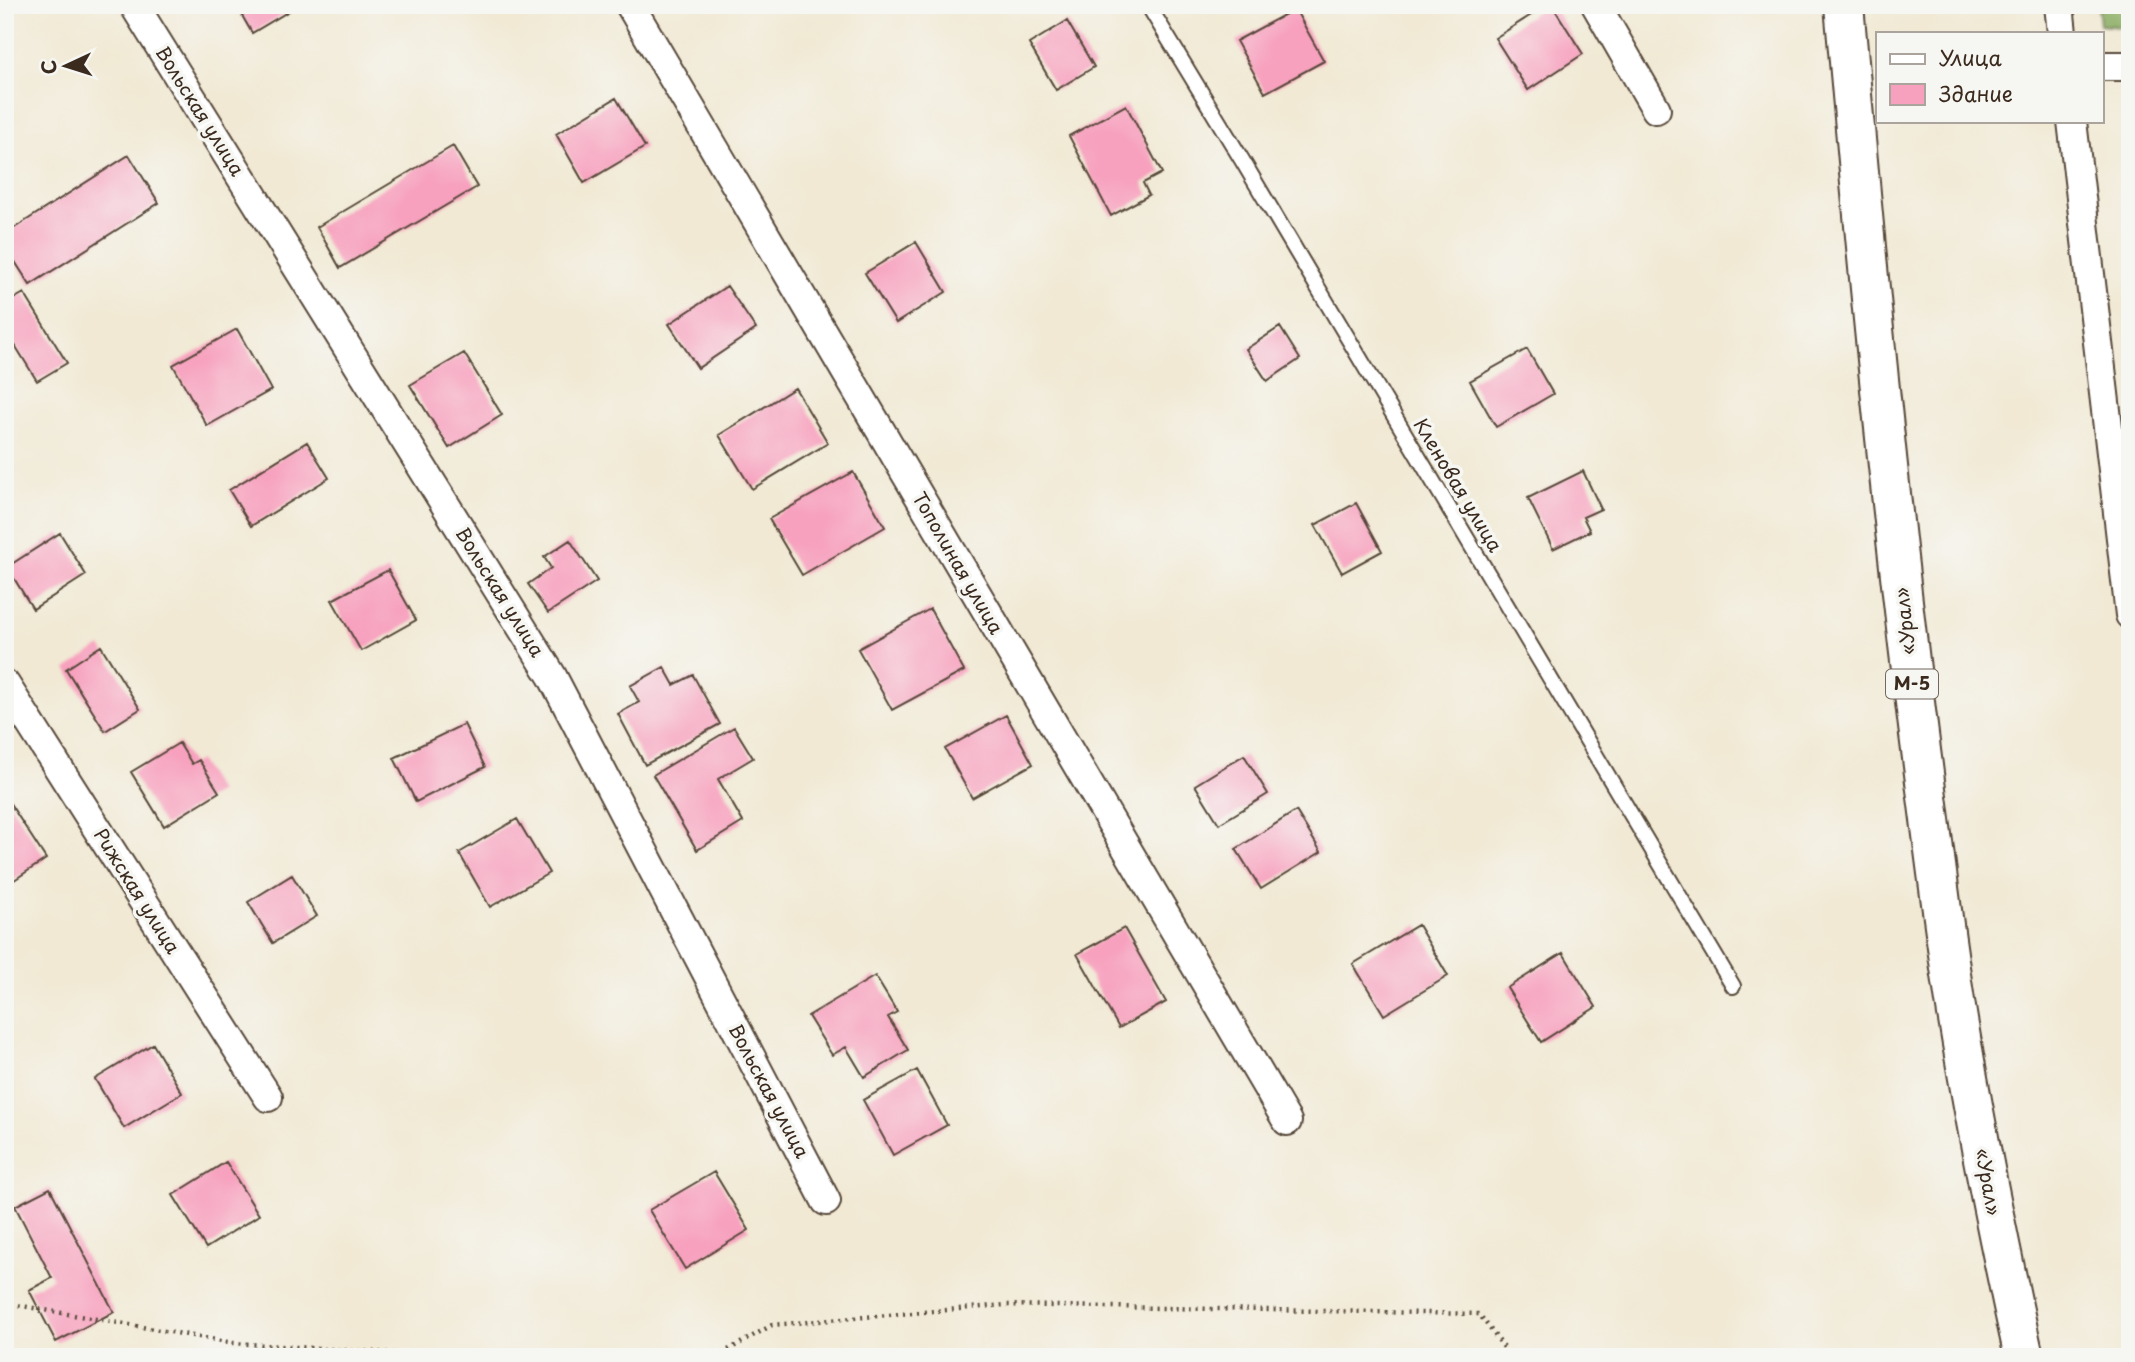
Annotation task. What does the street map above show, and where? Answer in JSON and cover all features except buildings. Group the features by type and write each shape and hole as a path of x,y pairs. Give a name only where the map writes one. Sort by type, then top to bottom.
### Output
{"highway":[{"name":"«Урал»","path":"1844,5 1888,464 1933,841 1957,1012 1995,1221 2024,1357"}],"street":[{"name":"Вольская улица","path":"134,5 552,676 826,1201"},
{"name":"Тополиная улица","path":"630,5 1287,1121"},
{"path":"1596,5 1656,109"},
{"path":"2059,5 2062,32"},
{"path":"2104,66 2130,66"},
{"path":"2072,122 2123,507 2130,615"},
{"name":"Рижская улица","path":"5,684 268,1097"}],"lane":[{"name":"Кленовая улица","path":"1148,5 1733,986"}],"path":[{"path":"5,1303 233,1343 456,1357"},
{"path":"716,1357 772,1325 1005,1305 1479,1314 1511,1357"}],"green space":[{"path":"2098,5 2130,5 2130,28 2100,25"}]}
